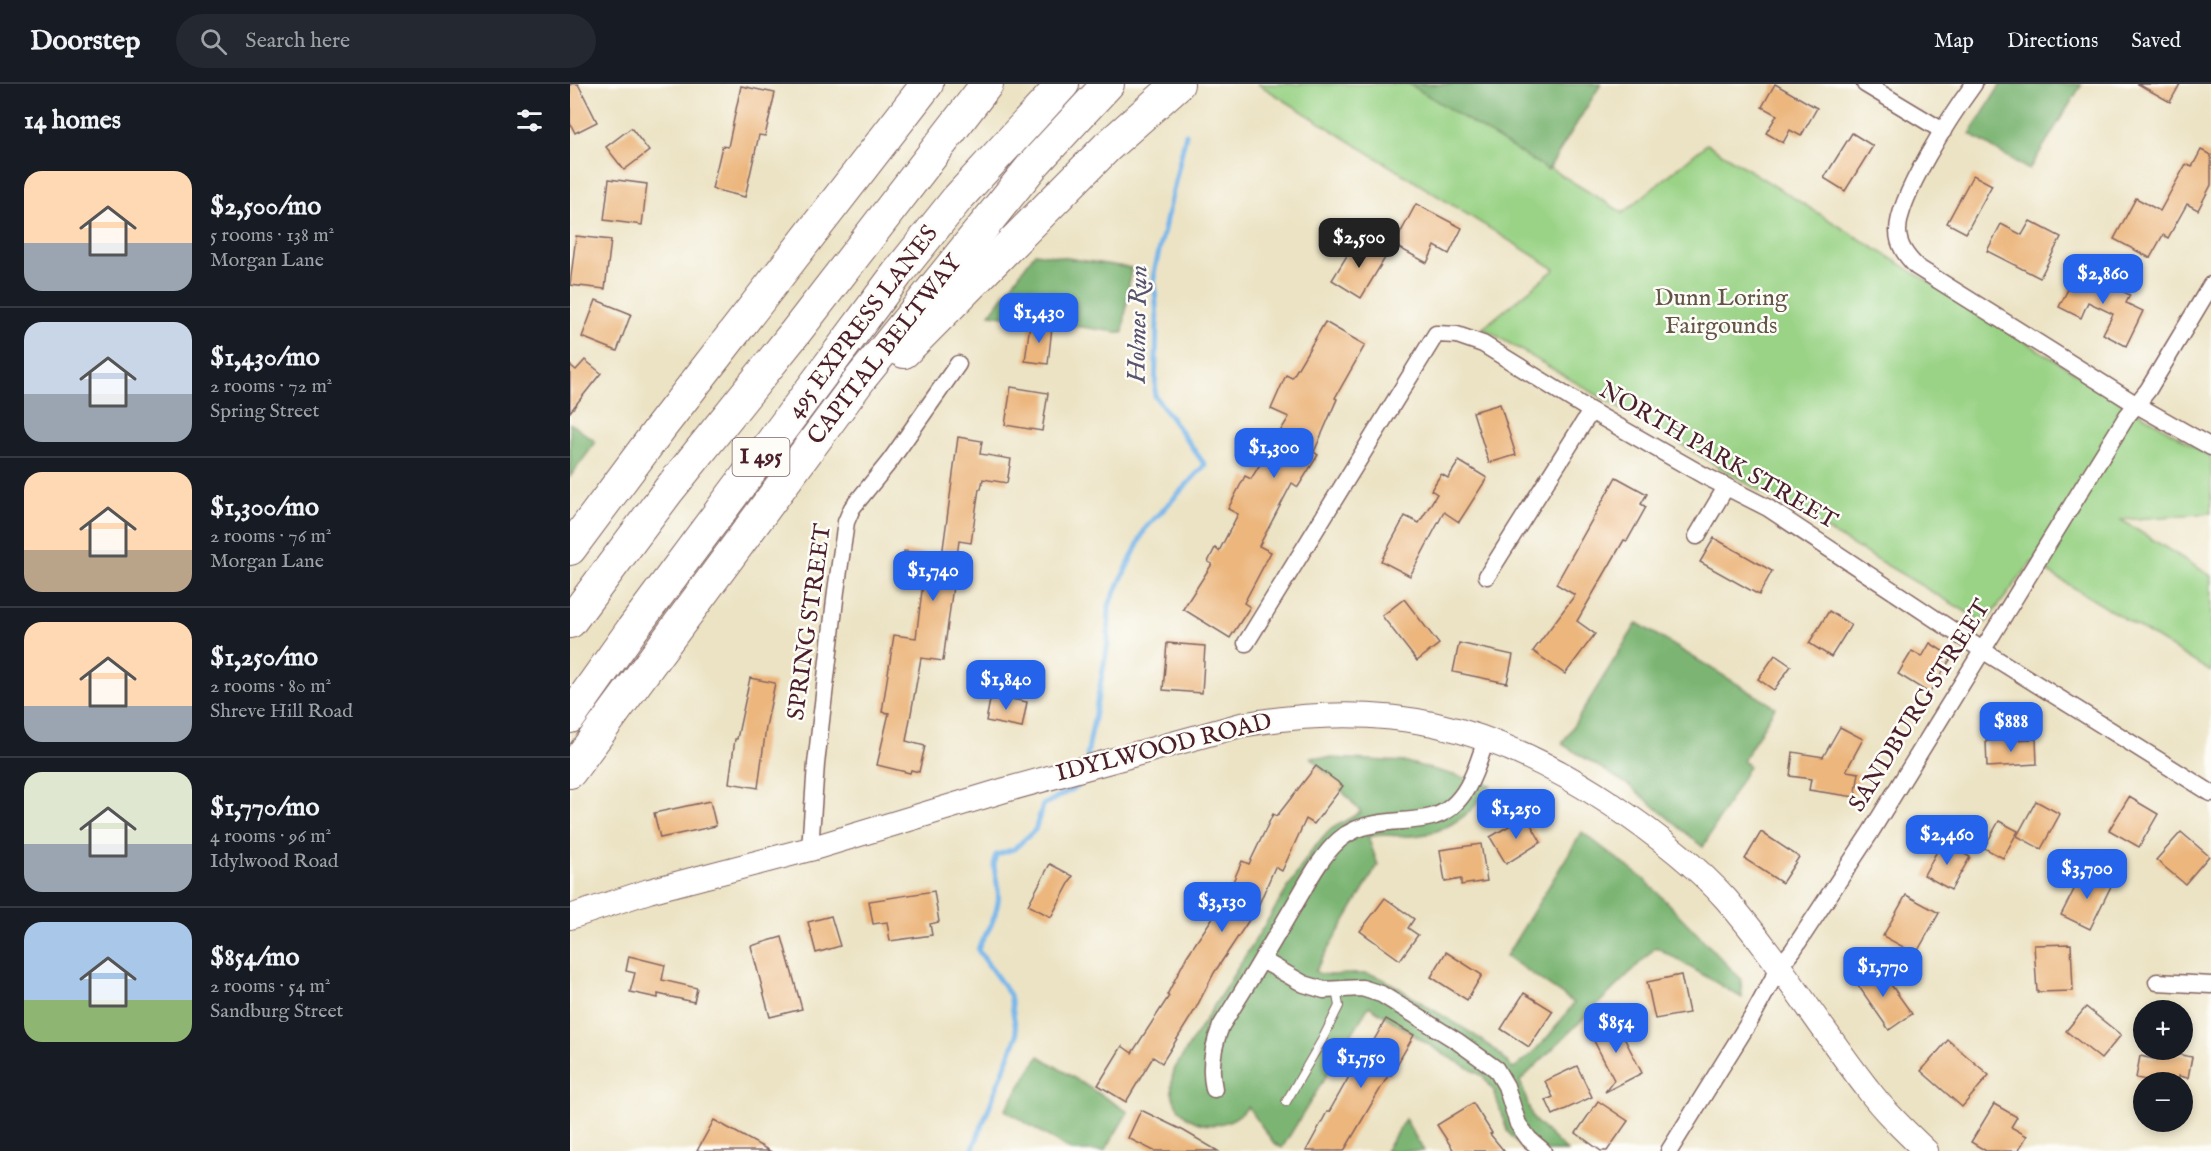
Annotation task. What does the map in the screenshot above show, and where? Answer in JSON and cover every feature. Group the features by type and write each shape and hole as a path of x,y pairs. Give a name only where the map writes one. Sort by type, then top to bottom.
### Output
{"highway":[{"path":"570,549 661,427 927,84"},
{"name":"495 EXPRESS LANES","path":"570,622 668,491 794,334 987,84"},
{"path":"949,134 994,84"},
{"path":"957,199 1047,84"},
{"name":"495 EXPRESS LANES","path":"570,717 631,631 897,274 957,199 1063,84"},
{"name":"CAPITAL BELTWAY","path":"570,772 861,378 1033,165 1108,84"},
{"path":"779,487 944,311 1107,147 1178,84"}],"main road":[{"name":"IDYLWOOD ROAD","path":"570,917 649,891 810,849 1005,790 1241,725 1278,718 1323,714 1367,714 1407,718 1448,727 1486,739 1530,757 1577,782 1657,837 1725,898 1780,966 1868,1089 1926,1151"}],"street":[{"path":"1865,84 1943,131"},
{"path":"1974,84 1943,131 1911,187 1899,220 1898,233 1901,246 1908,258 1917,267 2137,405 2211,447"},
{"name":"SANDBURG STREET","path":"1669,1151 1746,1029 1780,966 1870,833 2127,416 2148,390 2211,285"},
{"name":"NORTH PARK STREET","path":"1246,643 1436,334 1457,335 1476,341 1591,411 1725,487 1768,508 1982,650 2211,793"},
{"name":"SPRING STREET","path":"810,849 816,764 846,522 852,508 890,461 958,364"},
{"path":"1487,576 1591,411"},
{"path":"1697,536 1725,487"},
{"path":"1214,1089 1211,1065 1217,1036 1318,866 1339,840 1361,827 1389,821 1435,816 1449,808 1460,798 1468,785 1476,770 1486,739"},
{"path":"1262,960 1304,984 1324,990 1362,988 1381,994 1457,1041 1496,1069 1506,1086 1518,1124 1529,1139 1543,1151"},
{"path":"2157,982 2211,984"}],"lane":[{"path":"1286,1102 1339,1006 1336,990"}],"green space":[{"name":"Dunn Loring Fairgounds","path":"1258,84 1413,84 1623,213 1707,144 2211,457 2211,513 2121,520 2211,576 2211,672 2032,562 1985,623 1483,328 1555,269"},
{"path":"1409,84 1601,84 1548,170"},
{"path":"2001,84 2082,84 2029,170 1970,134"},
{"path":"1035,253 1131,268 1123,333 990,314"},
{"path":"570,423 596,442 570,477"},
{"path":"1637,623 1775,707 1743,761 1749,766 1703,847 1630,786 1562,744"},
{"path":"1311,757 1406,762 1491,785 1468,812 1442,829 1415,836 1368,837 1378,865 1315,971 1320,974 1366,974 1385,980 1482,1040 1513,1069 1546,1038 1574,1003 1506,956 1582,832 1645,880 1741,979 1742,998 1656,947 1520,1081 1533,1119 1567,1151 1524,1151 1507,1131 1494,1091 1483,1076 1445,1055 1369,1006 1282,1148 1273,1142 1248,1107 1234,1118 1219,1124 1205,1124 1192,1120 1181,1111 1174,1099 1172,1085 1175,1068 1311,851 1331,829 1361,812"},
{"path":"1039,1056 1128,1112 1105,1151 1072,1151 1005,1110"},
{"path":"1405,1119 1424,1151 1385,1151 1388,1147"}],"building":[{"path":"570,84 578,84 597,122 575,133 570,123"},
{"path":"1775,84 1817,108 1801,136 1790,130 1783,143 1766,133 1777,115 1762,107"},
{"path":"2138,84 2180,84 2170,102"},
{"path":"741,86 775,93 765,136 759,135 745,197 712,189 722,146 728,147"},
{"path":"631,128 649,151 624,170 606,147"},
{"path":"1852,133 1873,146 1845,191 1824,178"},
{"path":"2201,150 2211,155 2211,185 2198,210 2187,204 2168,238 2163,235 2150,258 2114,239 2136,198 2160,211 2186,164 2192,167"},
{"path":"1973,175 1992,185 1966,233 1947,223"},
{"path":"609,179 647,184 642,225 604,220"},
{"path":"1416,204 1462,228 1449,254 1435,246 1427,263 1394,245"},
{"path":"2030,221 2061,237 2040,278 1987,251 2001,224 2022,235"},
{"path":"576,236 611,240 605,289 570,285"},
{"path":"1356,241 1385,258 1361,298 1332,280"},
{"path":"2078,270 2130,295 2126,303 2143,311 2126,346 2103,334 2113,314 2088,302 2081,318 2059,307"},
{"path":"596,300 631,314 617,351 582,337"},
{"path":"1325,322 1365,345 1335,398 1337,399 1314,452 1318,455 1298,487 1292,483 1259,546 1271,552 1244,603 1250,607 1230,638 1183,609 1212,564 1208,562 1215,548 1219,551 1238,514 1228,509 1245,476 1251,479 1289,417 1271,409 1286,375 1292,378"},
{"path":"1030,324 1052,327 1048,364 1025,361"},
{"path":"585,360 601,373 570,412 570,365 576,370"},
{"path":"1011,387 1048,393 1042,431 1005,425"},
{"path":"1500,404 1516,455 1489,463 1473,412"},
{"path":"958,437 982,441 980,454 1011,459 1007,483 983,479 981,489 979,489 971,543 959,541 943,661 921,658 906,741 925,746 919,772 911,770 910,773 877,765 889,713 882,712 894,635 916,638 924,575 901,573 904,551 942,556"},
{"path":"1459,461 1487,478 1459,522 1444,512 1410,576 1381,561 1405,516 1419,523 1437,494 1431,490 1441,474 1448,478"},
{"path":"1616,477 1647,494 1641,504 1646,507 1577,621 1595,634 1565,674 1533,651 1575,595 1556,584"},
{"path":"1714,538 1772,571 1759,595 1700,562"},
{"path":"1404,599 1439,644 1417,661 1382,616"},
{"path":"1829,611 1851,625 1831,657 1809,643"},
{"path":"1167,643 1205,646 1202,693 1163,690"},
{"path":"1459,643 1513,655 1507,683 1453,672"},
{"path":"1930,643 1952,657 1929,693 1898,674 1912,651 1922,657"},
{"path":"1775,655 1791,666 1774,690 1758,679"},
{"path":"750,678 775,683 766,727 758,788 729,783 735,739 737,739"},
{"path":"991,695 1027,702 1022,728 986,721"},
{"path":"1840,727 1863,739 1846,771 1859,773 1855,797 1809,790 1811,779 1790,776 1793,752 1823,757"},
{"path":"2036,739 2037,764 1987,767 1986,741"},
{"path":"1316,766 1343,786 1314,824 1306,819 1282,871 1275,867 1253,918 1251,917 1214,973 1195,1010 1162,1063 1153,1057 1126,1102 1098,1085 1122,1046 1132,1053 1169,996 1167,995 1187,956 1226,898 1242,861 1249,864 1273,814 1277,816"},
{"path":"2129,797 2158,814 2139,847 2109,830"},
{"path":"710,801 716,826 660,838 654,813"},
{"path":"2036,801 2060,814 2041,849 2017,836"},
{"path":"1526,816 1541,842 1506,864 1490,837"},
{"path":"1999,821 2018,831 2003,858 1984,848"},
{"path":"1761,832 1799,857 1782,883 1745,859"},
{"path":"2181,832 2209,856 2185,884 2156,860"},
{"path":"1942,842 1970,857 1951,890 1924,875"},
{"path":"1481,844 1487,881 1461,885 1461,879 1445,882 1440,850"},
{"path":"1050,864 1073,876 1051,917 1028,905"},
{"path":"2094,873 2113,882 2090,929 2061,915 2080,878 2089,883"},
{"path":"934,891 939,922 930,924 932,935 890,941 887,922 873,924 869,901"},
{"path":"1906,895 1939,913 1916,954 1883,936"},
{"path":"1385,898 1414,919 1408,928 1418,935 1400,960 1360,931"},
{"path":"831,916 840,946 816,953 808,922"},
{"path":"782,937 802,1009 770,1017 751,946"},
{"path":"2071,944 2073,991 2037,992 2034,945"},
{"path":"1446,952 1482,975 1467,1000 1431,977"},
{"path":"629,956 665,965 662,980 697,988 694,1002 658,994 658,998 630,992 635,973 626,971"},
{"path":"1877,965 1912,1014 1889,1030 1855,981"},
{"path":"1681,975 1689,1013 1655,1019 1647,982"},
{"path":"1524,993 1553,1011 1529,1047 1501,1029"},
{"path":"2086,1007 2121,1035 2101,1059 2066,1031"},
{"path":"1386,1019 1414,1035 1391,1075 1389,1074 1344,1151 1306,1151 1327,1112 1355,1066 1358,1068"},
{"path":"1615,1020 1642,1073 1605,1092 1614,1080 1590,1033"},
{"path":"1948,1040 1989,1075 1962,1107 1921,1071"},
{"path":"2139,1060 2191,1060 2189,1072 2137,1072"},
{"path":"1577,1066 1592,1097 1553,1115 1546,1100 1553,1097 1545,1081"},
{"path":"1598,1101 1628,1121 1607,1151 1601,1151 1576,1133"},
{"path":"1473,1103 1492,1133 1490,1134 1504,1151 1454,1151 1437,1125"},
{"path":"1994,1104 2017,1117 2011,1127 2027,1136 2018,1151 1986,1151 1971,1142"},
{"path":"1141,1110 1218,1151 1154,1151 1128,1138"},
{"path":"714,1120 770,1151 697,1151"}],"waterway":[{"name":"Holmes Run","path":"1087,756 1108,643 1109,605 1145,529 1205,465 1155,396 1157,321 1154,273 1186,134"},
{"name":"Holmes Run","path":"972,1151 1017,1036 1010,995 978,950 991,925 998,904 999,895 994,860 996,855 1014,849 1035,830 1043,805 1078,786"}]}
